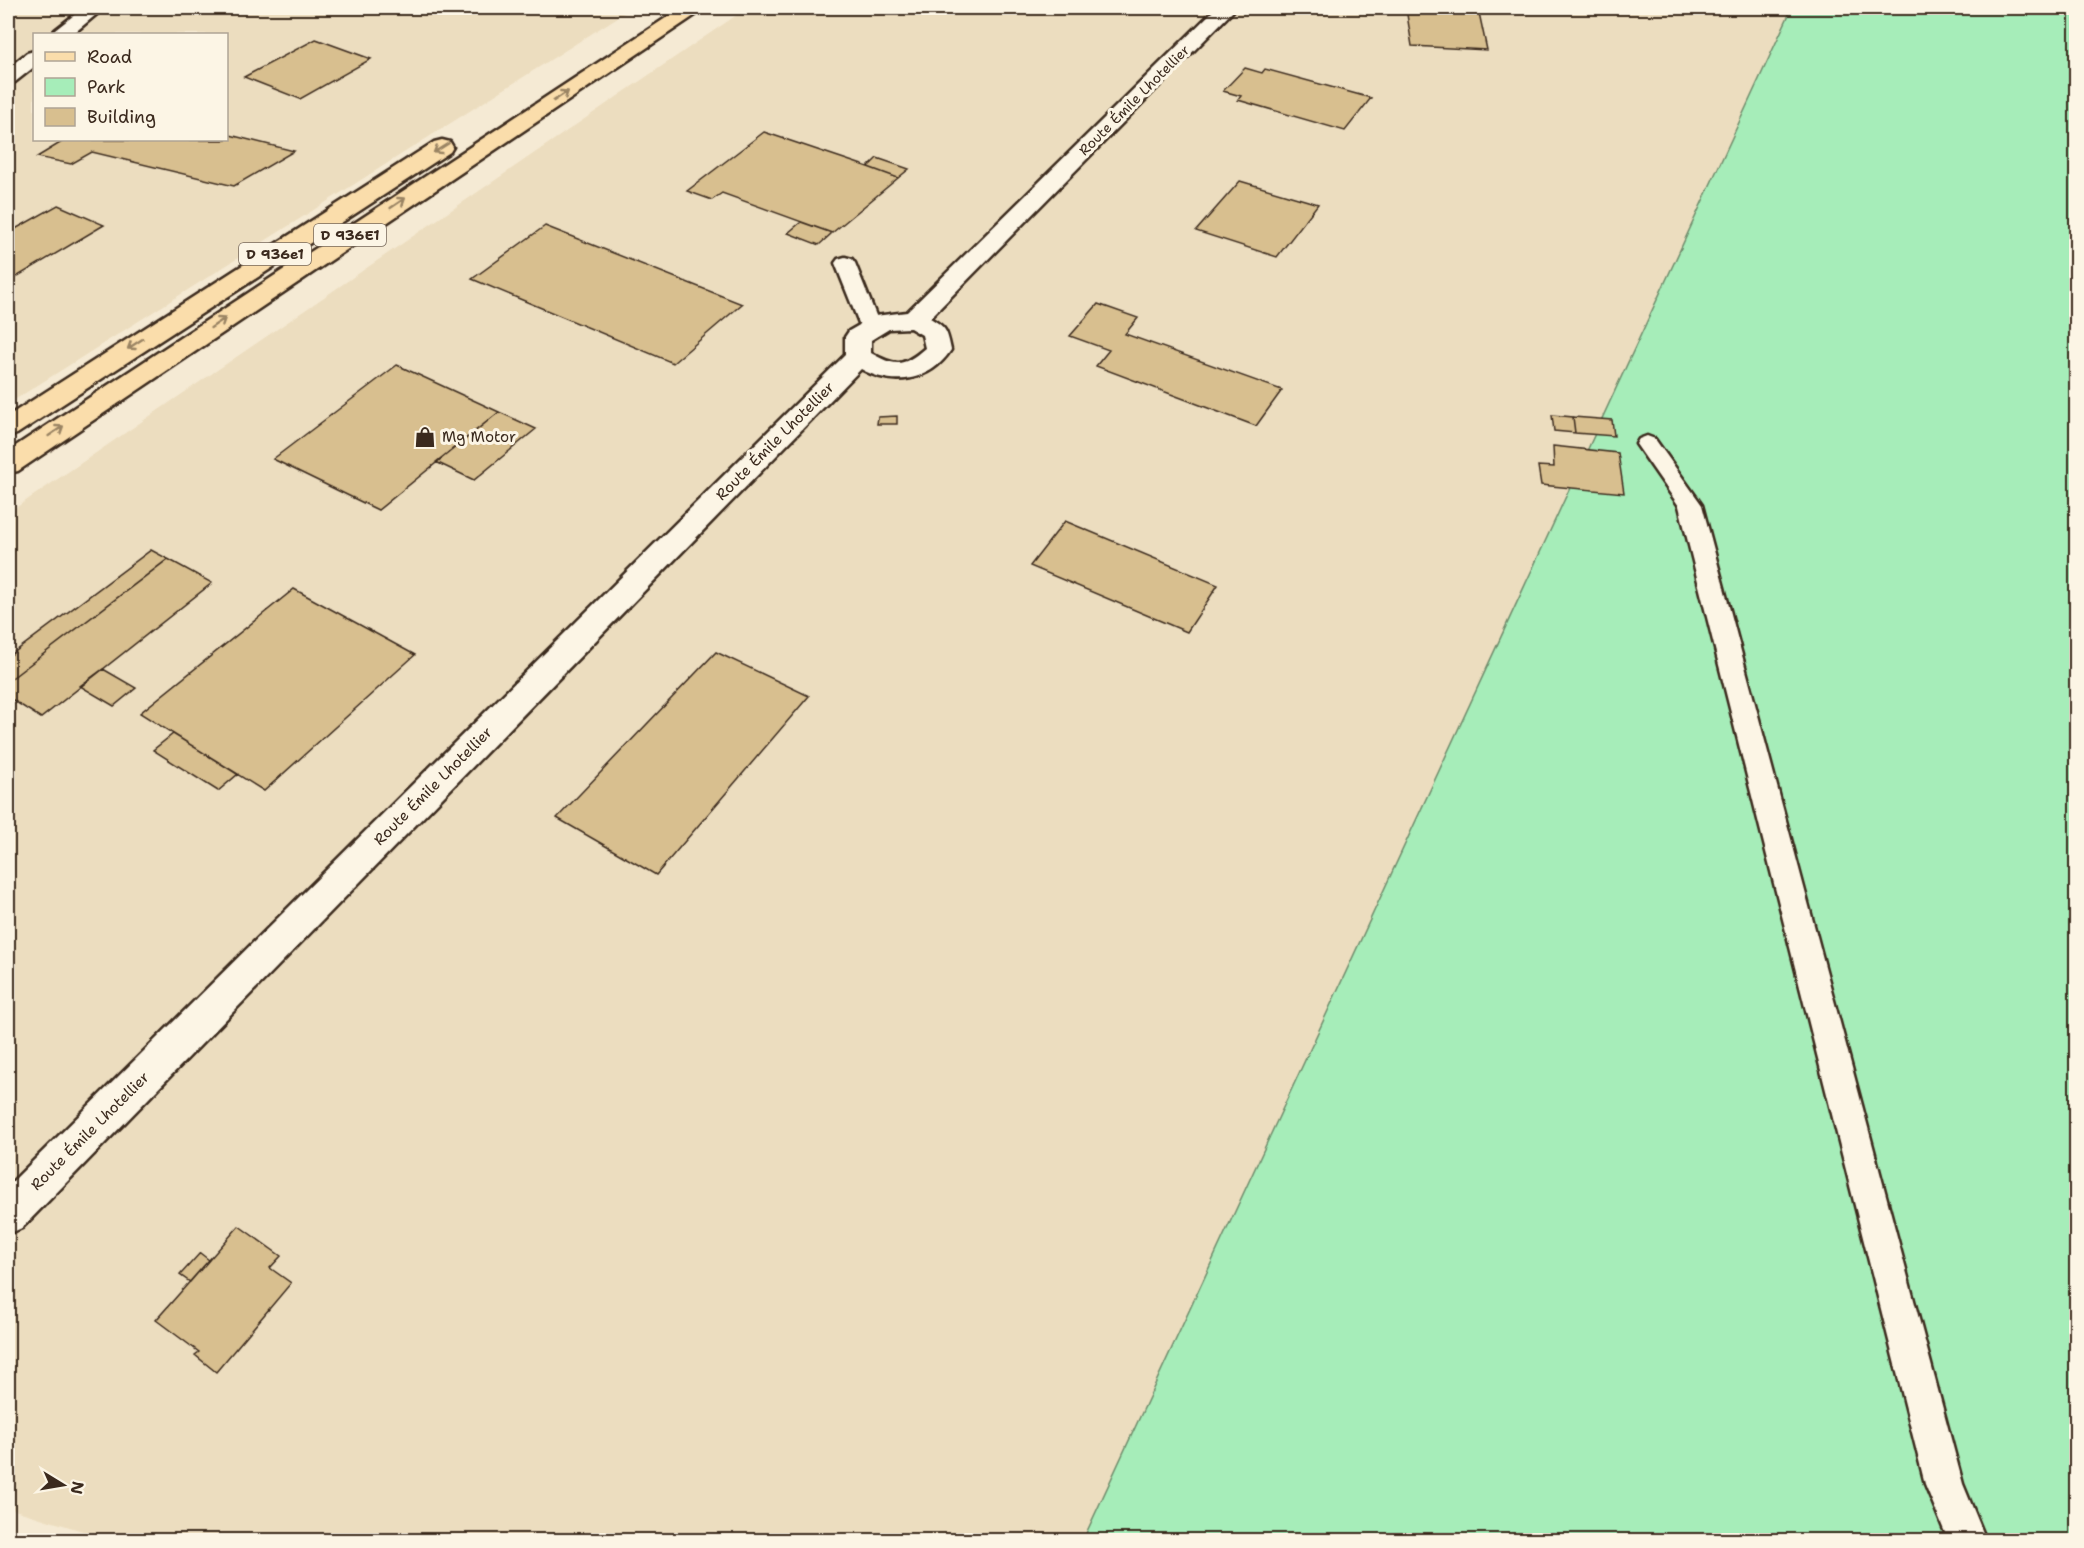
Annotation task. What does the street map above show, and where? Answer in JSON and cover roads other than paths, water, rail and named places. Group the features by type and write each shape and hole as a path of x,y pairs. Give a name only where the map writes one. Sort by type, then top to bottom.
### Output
{"main road":[{"path":"621,33 660,8"},
{"name":"D 936E1","path":"8,464 693,8"},
{"name":"D 936e1","path":"8,428 544,83"}],"street":[{"path":"63,33 94,8"},
{"name":"Route Émile Lhotellier","path":"914,320 1226,8"},
{"path":"8,78 33,58"},
{"path":"914,320 934,331 938,350 916,369 885,372 865,343 884,321 914,320"},
{"name":"Route Émile Lhotellier","path":"8,1214 865,343"}],"lane":[{"path":"845,263 865,343"},
{"path":"1647,444 1690,505 1944,1484 1967,1540"}],"place":[{"name":"Mg Motor","path":"425,437"}]}
